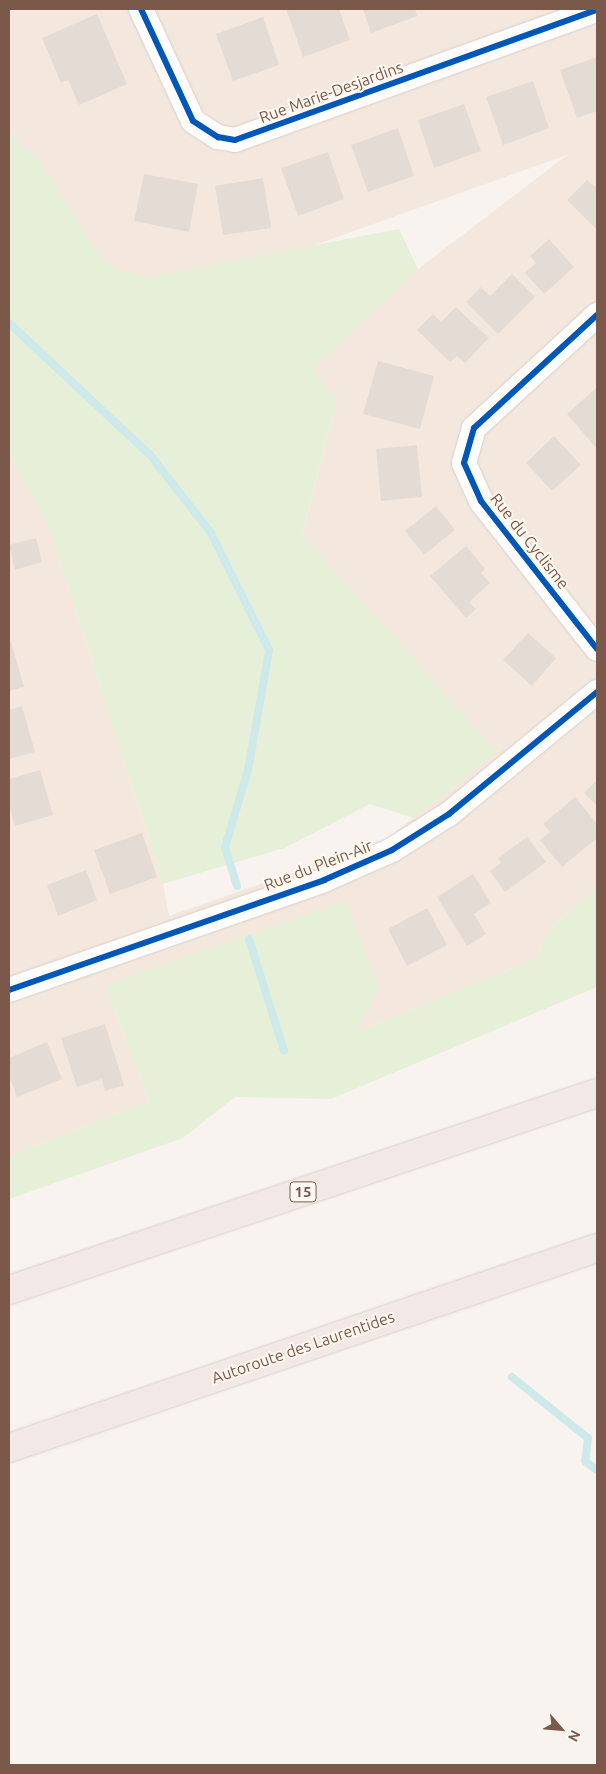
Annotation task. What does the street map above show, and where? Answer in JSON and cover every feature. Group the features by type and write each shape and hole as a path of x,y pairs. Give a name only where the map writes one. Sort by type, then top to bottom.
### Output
{"highway":[{"name":"15","path":"9,1290 597,1093"},
{"name":"Autoroute des Laurentides","path":"9,1448 597,1248"}],"street":[{"name":"Rue Marie-Desjardins","path":"141,9 193,121 218,137 235,140 597,10"},
{"name":"Rue du Cyclisme","path":"597,315 474,428 464,463 481,501 597,649"},
{"name":"Rue du Plein-Air","path":"9,990 324,880 392,850 449,814 597,692"}],"shaded area":[{"path":"9,9 597,9 597,887 552,927 535,959 356,1032 105,985 149,1101 9,1156 9,455 48,523 163,884 169,916 386,840 496,751 302,535 337,399 312,369 418,269 567,155 116,316 39,161 9,133"}],"green space":[{"path":"9,133 39,161 99,254 112,267 147,277 399,229 418,269 312,369 337,399 302,534 497,752 414,818 370,804 284,848 163,884 48,523 9,455"},
{"path":"597,887 597,987 331,1099 235,1097 183,1138 9,1199 9,1156 149,1101 105,985 345,901 379,987 356,1032 535,959 552,927"}],"building":[{"path":"286,9 339,9 350,40 303,57"},
{"path":"363,9 415,9 417,16 371,33"},
{"path":"97,14 127,84 79,105 68,80 61,83 42,38"},
{"path":"263,17 279,65 233,81 216,34"},
{"path":"597,57 597,111 577,118 560,70"},
{"path":"533,81 549,128 503,145 486,97"},
{"path":"464,104 481,151 434,168 418,120"},
{"path":"398,128 414,176 368,192 351,145"},
{"path":"328,152 344,199 298,216 281,168"},
{"path":"144,174 198,184 189,232 134,221"},
{"path":"263,178 271,228 223,235 215,186"},
{"path":"587,180 595,187 597,185 596,229 567,200"},
{"path":"549,239 574,267 544,294 525,273 536,263 530,256"},
{"path":"512,274 535,297 498,334 466,302 481,287 490,296"},
{"path":"456,307 489,338 465,363 457,356 450,362 417,330 433,314 441,322"},
{"path":"378,361 434,376 420,429 363,414"},
{"path":"597,387 597,449 567,414"},
{"path":"554,436 581,465 552,491 526,463"},
{"path":"417,445 422,497 381,501 376,449"},
{"path":"436,506 455,530 424,555 405,531"},
{"path":"36,538 42,562 15,570 9,545"},
{"path":"466,546 485,569 481,573 490,583 469,602 476,609 466,618 430,576"},
{"path":"528,633 556,658 532,686 503,660"},
{"path":"11,642 24,687 9,691 9,643"},
{"path":"22,706 35,752 9,759 9,710"},
{"path":"40,770 53,815 15,826 9,805 9,779"},
{"path":"597,780 597,806 584,793"},
{"path":"575,797 597,824 597,838 562,867 540,840 550,832 543,824"},
{"path":"142,833 157,877 110,894 94,850"},
{"path":"527,837 546,862 505,892 490,871 501,863 498,858"},
{"path":"86,870 97,900 58,916 47,885"},
{"path":"473,874 491,903 474,914 486,934 467,946 437,897"},
{"path":"427,908 447,945 407,966 388,929"},
{"path":"105,1024 124,1085 105,1091 102,1079 77,1087 61,1038"},
{"path":"47,1042 62,1079 17,1097 9,1076 9,1058"}],"waterway":[{"path":"9,323 151,456 211,533 269,650 248,770 225,847 237,886"},
{"path":"249,939 284,1051"},
{"path":"512,1377 588,1438 585,1461 597,1470"}],"cycle path":[{"path":"141,9 193,121 218,137 235,140 597,10"},
{"path":"597,315 474,428 464,463 481,501 597,649"},
{"path":"9,990 324,880 392,850 449,814 597,692"}]}
